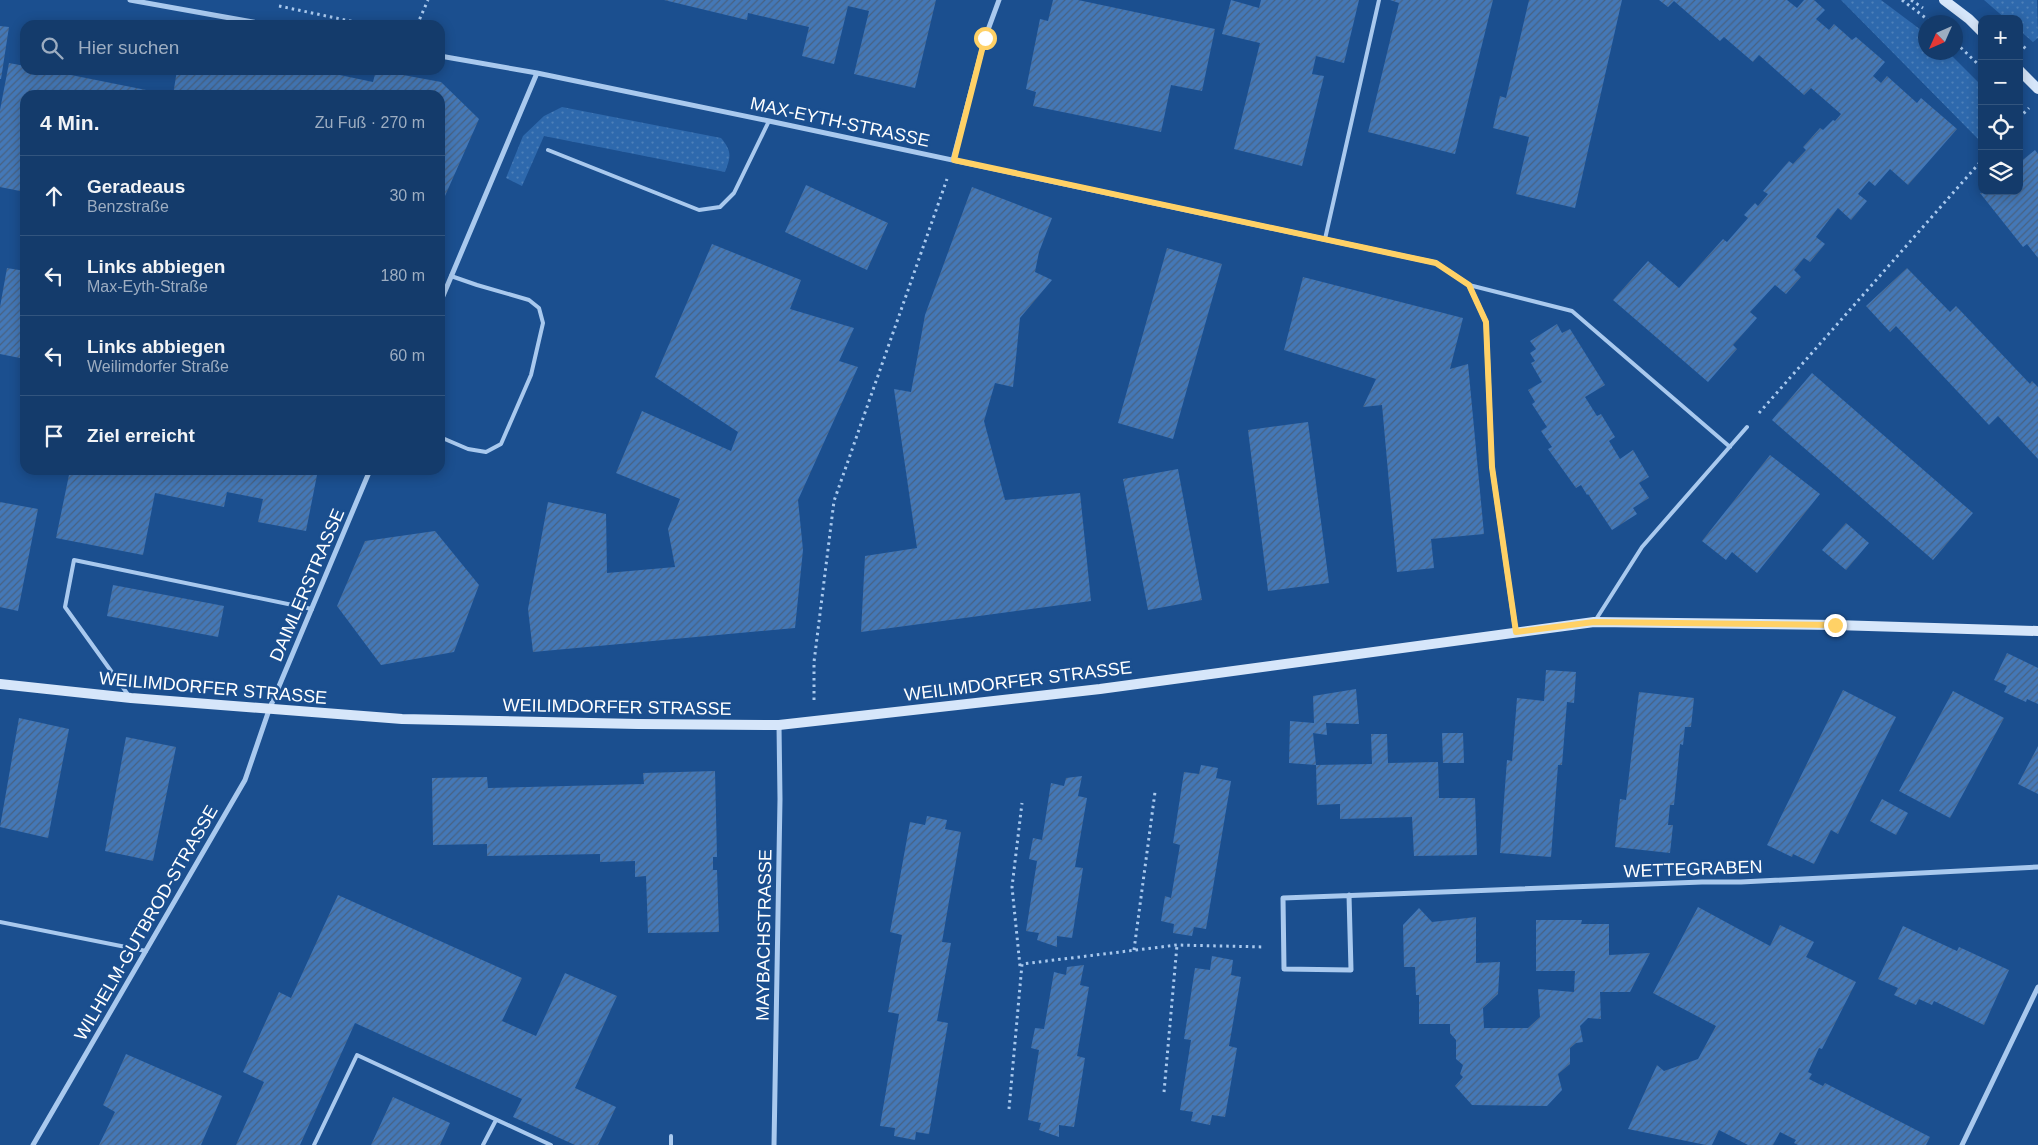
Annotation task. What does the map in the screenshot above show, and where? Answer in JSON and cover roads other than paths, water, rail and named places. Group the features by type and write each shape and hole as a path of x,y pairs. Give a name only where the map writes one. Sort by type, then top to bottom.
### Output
{"main road":[{"path":"1944,0 1978,28"},
{"path":"2023,74 2038,89"},
{"name":"WEILIMDORFER STRASSE","path":"0,684 131,698 402,719 779,725 1100,689 1594,622 1835,625 2038,631"}],"street":[{"path":"130,0 241,20"},
{"path":"954,160 985,38 999,0"},
{"name":"MAX-EYTH-STRASSE","path":"445,57 537,74 954,160 1436,263 1469,285"},
{"path":"445,291 537,74"},
{"path":"1469,285 1486,322 1492,467 1516,632"},
{"name":"DAIMLERSTRASSE","path":"269,710 368,475"},
{"name":"WILHELM-GUTBROD-STRASSE","path":"33,1145 245,780 269,710"},
{"name":"MAYBACHSTRASSE","path":"774,1145 780,799 779,725"},
{"name":"WETTEGRABEN","path":"1349,895 1351,970 1284,969 1282,898 1349,895 1702,882 1741,882 2038,867"},
{"path":"1962,1145 2038,987"}],"lane":[{"path":"1324,239 1380,0"},
{"path":"548,150 699,210 720,207 734,193 769,122"},
{"path":"445,440 468,449 486,452 501,444 531,375 543,323 539,308 529,300 451,276"},
{"path":"1469,285 1572,311 1730,447"},
{"path":"1594,622 1642,547 1747,427"},
{"path":"131,698 65,607 74,560 312,609"},
{"path":"0,922 146,951"},
{"path":"314,1145 357,1055 551,1145"},
{"path":"482,1145 496,1120"},
{"path":"671,1136 671,1145"}]}
